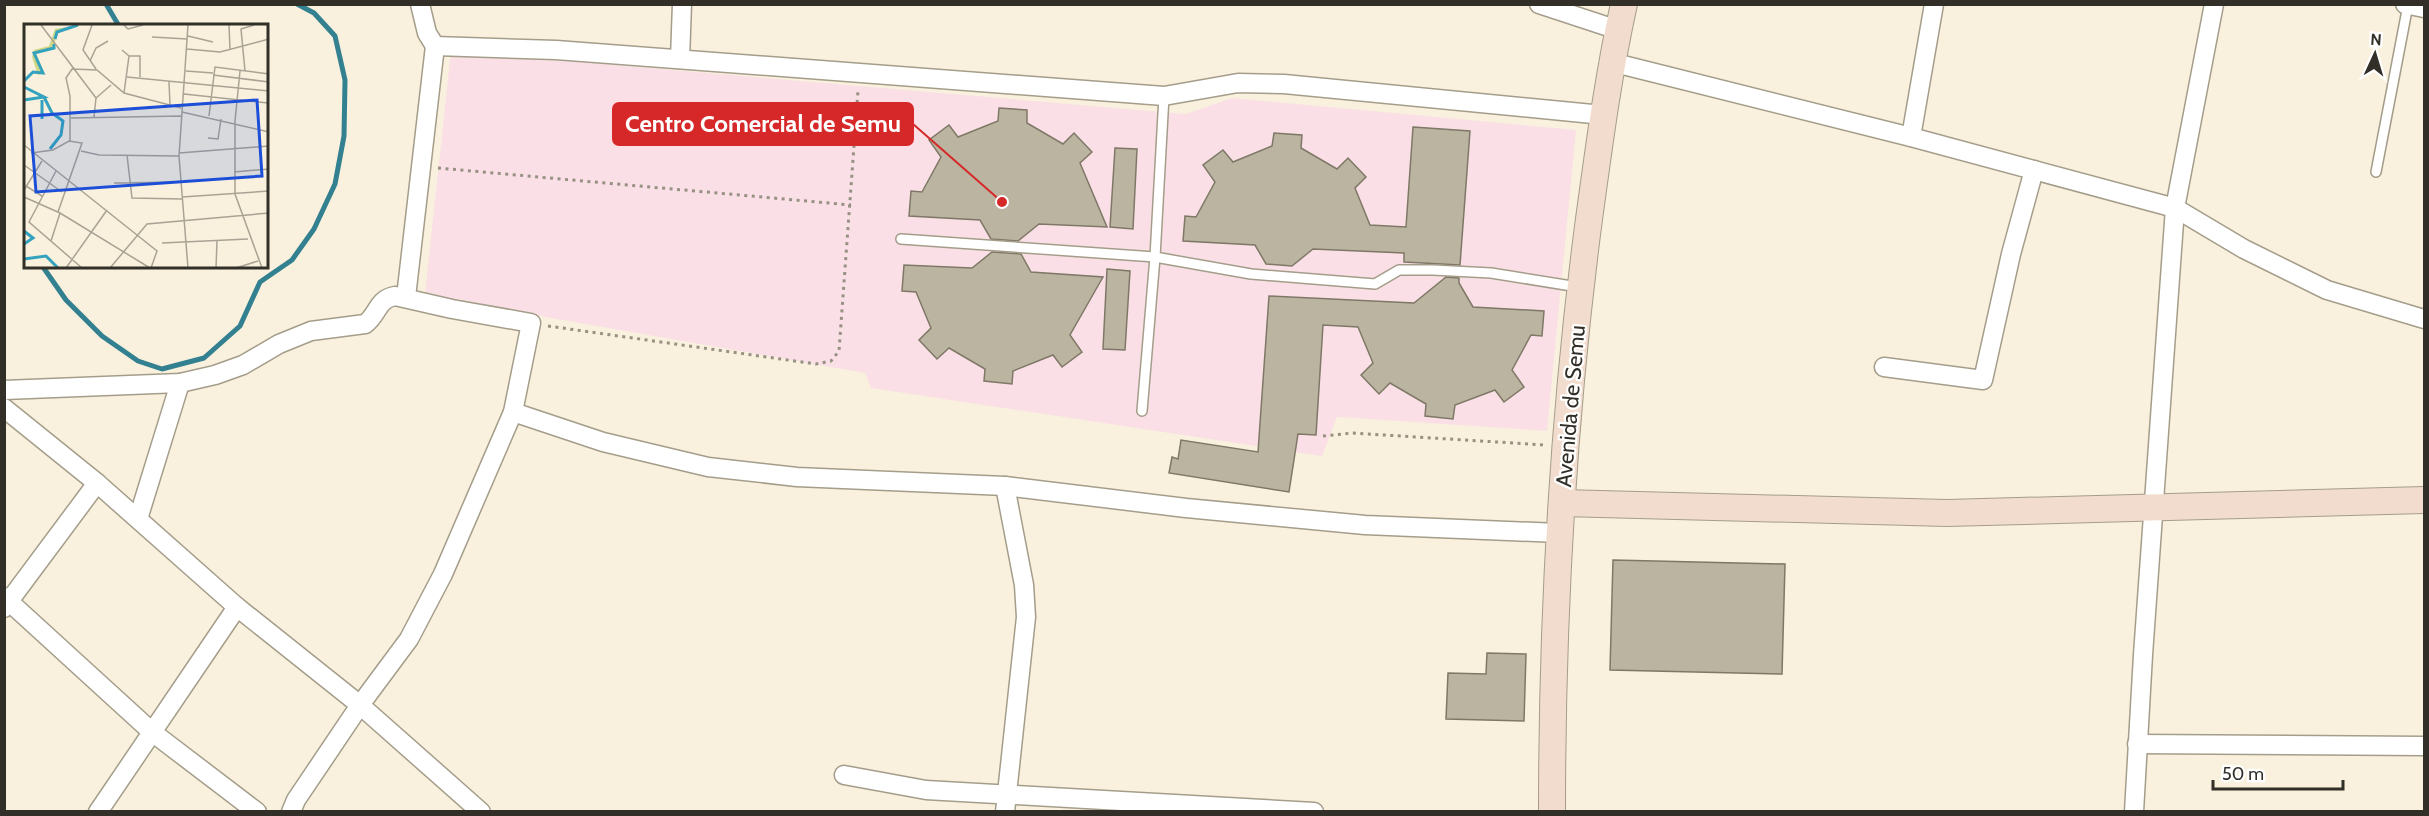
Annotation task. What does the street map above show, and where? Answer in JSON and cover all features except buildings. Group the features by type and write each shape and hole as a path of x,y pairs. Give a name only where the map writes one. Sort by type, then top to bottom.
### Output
{"street":[{"path":"406,297 423,166 435,46 427,33 420,4"},
{"path":"680,59 682,4"},
{"path":"1539,4 1618,30"},
{"name":"Avenida de Semu","path":"1552,812 1552,669 1565,447 1580,287 1611,62 1624,4"},
{"path":"1911,137 1934,4"},
{"path":"2134,812 2175,208 2214,4"},
{"path":"2407,5 2424,8"},
{"path":"435,46 556,50 1164,96 1238,83 1284,84 1603,115"},
{"path":"1611,62 1911,137 2175,208 2244,249 2327,290 2424,319"},
{"path":"1884,367 1983,380 2011,254 2034,170"},
{"path":"4,390 180,383 215,375 243,365 279,344 311,332 365,324 387,297 406,297 452,309 531,323 513,412 443,574 409,639 360,705 291,812"},
{"path":"138,519 180,383"},
{"path":"4,408 97,483 237,607 360,705 481,812"},
{"path":"513,412 659,458 708,467 796,477 1005,486 1186,508 1365,525 1559,533"},
{"path":"97,483 6,602 152,732 258,812"},
{"path":"1005,486 1024,585 1026,617 1006,804"},
{"path":"1562,503 1947,513 2424,500"},
{"path":"98,812 237,607"},
{"path":"2137,744 2424,746"},
{"path":"844,776 1006,804 1314,812"}],"lane":[{"path":"2376,172 2407,5"},
{"path":"1142,411 1155,257 1164,96"},
{"path":"901,239 1155,257 1251,274 1376,284 1399,270 1433,270 1491,273 1580,287"}],"path":[{"path":"531,323 816,364 831,361 839,351 859,74"},
{"path":"423,166 851,205"},
{"path":"1323,436 1352,433 1565,447"}],"shaded area":[{"path":"451,51 1186,114 1232,98 1576,130 1547,431 1337,417 1322,456 871,388 865,373 476,305 425,293"}],"waterway":[{"path":"106,4 118,24"},
{"path":"44,268 66,300 102,336 138,361 162,369 204,358 240,326 260,282 292,260 314,229 335,184 344,136 345,80 335,36 314,13 297,4"}],"place":[{"name":"Centro Comercial de Semu","path":"1002,202"}]}
